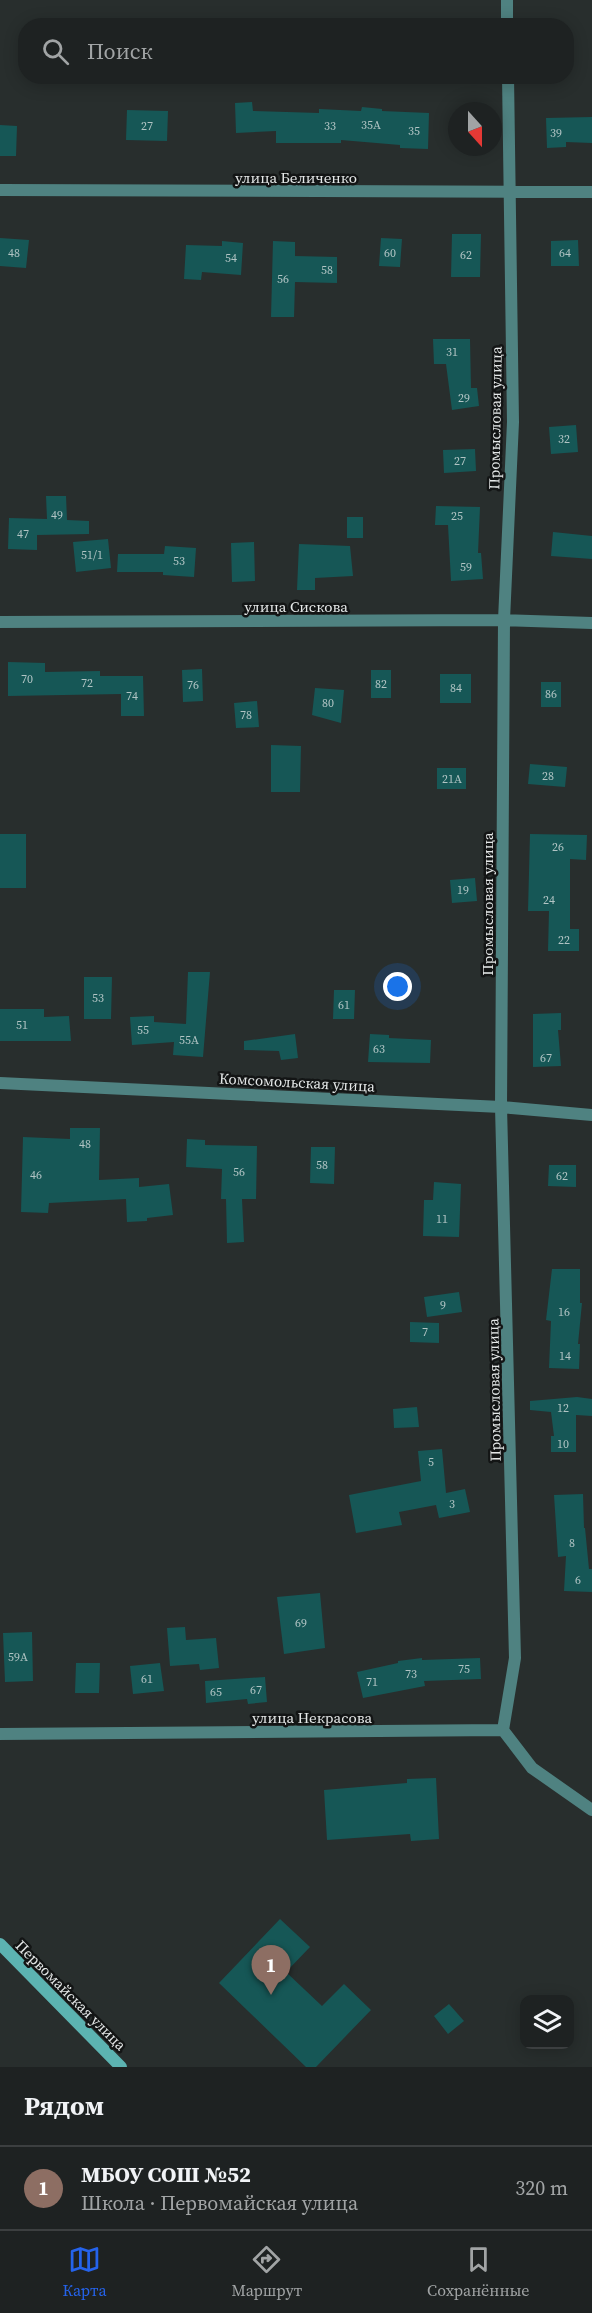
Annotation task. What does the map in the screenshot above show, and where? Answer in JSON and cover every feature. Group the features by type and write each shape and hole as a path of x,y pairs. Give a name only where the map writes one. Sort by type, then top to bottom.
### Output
{"street":[{"path":"507,0 507,18"},
{"name":"Промысловая улица","path":"503,1730 515,1658 501,1107 504,620 513,422 508,84"},
{"name":"улица Беличенко","path":"0,190 592,192"},
{"name":"улица Сискова","path":"0,622 504,620 592,623"},
{"name":"Комсомольская улица","path":"0,1083 501,1107 592,1115"},
{"path":"503,1730 532,1768 592,1810"},
{"name":"улица Некрасова","path":"0,1734 503,1730"},
{"name":"Первомайская улица","path":"0,1944 121,2067"}],"building":[{"path":"252,102 253,111 319,113 319,109 361,111 362,107 382,109 382,111 429,113 428,149 400,148 400,145 341,140 341,143 276,143 276,131 236,133 235,103"},
{"path":"127,110 168,111 167,141 126,140"},
{"path":"592,117 592,143 566,142 566,147 547,148 546,118"},
{"path":"0,125 17,126 16,156 0,156"},
{"path":"452,234 481,234 480,277 451,277"},
{"path":"0,238 29,240 26,268 0,266"},
{"path":"381,238 402,239 400,267 379,266"},
{"path":"578,240 579,266 551,266 551,241"},
{"path":"222,241 243,243 241,275 202,272 201,280 184,279 186,245 222,246"},
{"path":"273,241 295,242 295,256 337,257 337,283 295,282 294,317 271,317"},
{"path":"433,339 470,339 471,388 477,388 479,406 452,410 446,364 434,364"},
{"path":"576,425 578,452 551,454 549,427"},
{"path":"475,449 476,471 444,473 443,450"},
{"path":"46,496 66,496 67,520 89,521 89,534 37,535 37,550 8,549 9,518 47,519"},
{"path":"436,506 480,507 478,553 481,553 483,579 451,581 448,525 435,525"},
{"path":"347,517 363,517 363,538 347,538"},
{"path":"553,532 592,536 592,559 551,556"},
{"path":"108,539 111,568 76,572 73,542"},
{"path":"254,542 255,581 232,582 231,543"},
{"path":"299,544 350,546 353,576 315,578 315,590 297,590"},
{"path":"165,546 196,548 194,577 163,575 163,572 117,572 118,554 164,554"},
{"path":"8,662 45,663 45,672 100,671 100,676 143,676 144,716 121,716 121,694 8,696"},
{"path":"202,669 203,701 183,702 182,670"},
{"path":"371,670 391,670 391,698 371,698"},
{"path":"440,674 471,674 471,703 440,703"},
{"path":"541,682 561,682 561,707 541,707"},
{"path":"315,688 344,690 341,723 312,715"},
{"path":"257,701 259,727 236,728 234,703"},
{"path":"271,745 301,746 300,792 271,792"},
{"path":"530,764 567,767 565,787 528,784"},
{"path":"437,768 466,768 466,789 437,789"},
{"path":"0,834 26,834 26,888 0,888"},
{"path":"530,834 587,835 586,860 570,859 570,929 579,929 579,951 548,951 549,911 528,911"},
{"path":"475,878 477,901 452,903 450,880"},
{"path":"188,972 210,972 203,1057 173,1055 174,1042 132,1045 130,1017 154,1016 154,1022 186,1024"},
{"path":"84,977 112,977 111,1019 84,1019"},
{"path":"334,990 355,990 354,1019 333,1019"},
{"path":"0,1009 44,1009 44,1017 69,1016 71,1041 0,1041"},
{"path":"561,1013 561,1030 558,1030 561,1066 533,1067 533,1014"},
{"path":"295,1034 298,1058 281,1060 279,1051 244,1050 244,1041"},
{"path":"370,1034 389,1035 389,1038 431,1040 430,1063 368,1062"},
{"path":"70,1128 100,1128 99,1180 139,1178 139,1187 169,1184 173,1215 147,1218 147,1221 127,1222 126,1199 49,1203 48,1213 21,1212 23,1137 70,1139"},
{"path":"187,1139 205,1140 205,1145 257,1146 256,1199 242,1199 244,1242 227,1243 226,1199 221,1199 222,1169 186,1167"},
{"path":"311,1147 335,1147 334,1184 310,1183"},
{"path":"549,1165 576,1165 576,1187 548,1186"},
{"path":"434,1182 461,1184 459,1237 423,1236 424,1200 433,1200"},
{"path":"552,1269 580,1269 580,1303 582,1303 578,1344 580,1344 579,1369 549,1368 551,1321 546,1320"},
{"path":"459,1292 462,1312 427,1317 424,1297"},
{"path":"410,1322 439,1323 439,1343 410,1342"},
{"path":"577,1397 592,1399 592,1416 576,1415 576,1452 551,1452 551,1436 554,1436 551,1412 530,1410 530,1401"},
{"path":"417,1407 419,1427 394,1428 393,1409"},
{"path":"442,1449 446,1493 465,1489 470,1512 439,1518 436,1505 399,1512 402,1525 356,1533 349,1495 421,1481 418,1451"},
{"path":"583,1494 584,1528 589,1569 592,1569 592,1592 564,1591 566,1556 558,1557 554,1495"},
{"path":"320,1593 325,1648 284,1654 277,1597"},
{"path":"185,1627 186,1640 216,1638 219,1668 200,1670 199,1664 170,1666 167,1628"},
{"path":"32,1632 33,1681 5,1682 3,1633"},
{"path":"422,1658 422,1660 480,1658 481,1679 424,1681 425,1686 363,1698 357,1672 398,1663 398,1661"},
{"path":"76,1663 100,1663 99,1693 75,1693"},
{"path":"160,1663 164,1691 133,1694 130,1666"},
{"path":"265,1677 267,1702 248,1704 247,1699 206,1703 205,1681"},
{"path":"436,1778 439,1839 411,1841 410,1834 327,1840 324,1790 407,1783 407,1779"},
{"path":"280,1919 310,1947 286,1972 322,2006 344,1984 371,2010 316,2067 306,2067 219,1983"},
{"path":"449,2004 464,2021 448,2034 434,2016"}],"place":[{"name":"МБОУ СОШ №52","path":"271,1995"}]}
